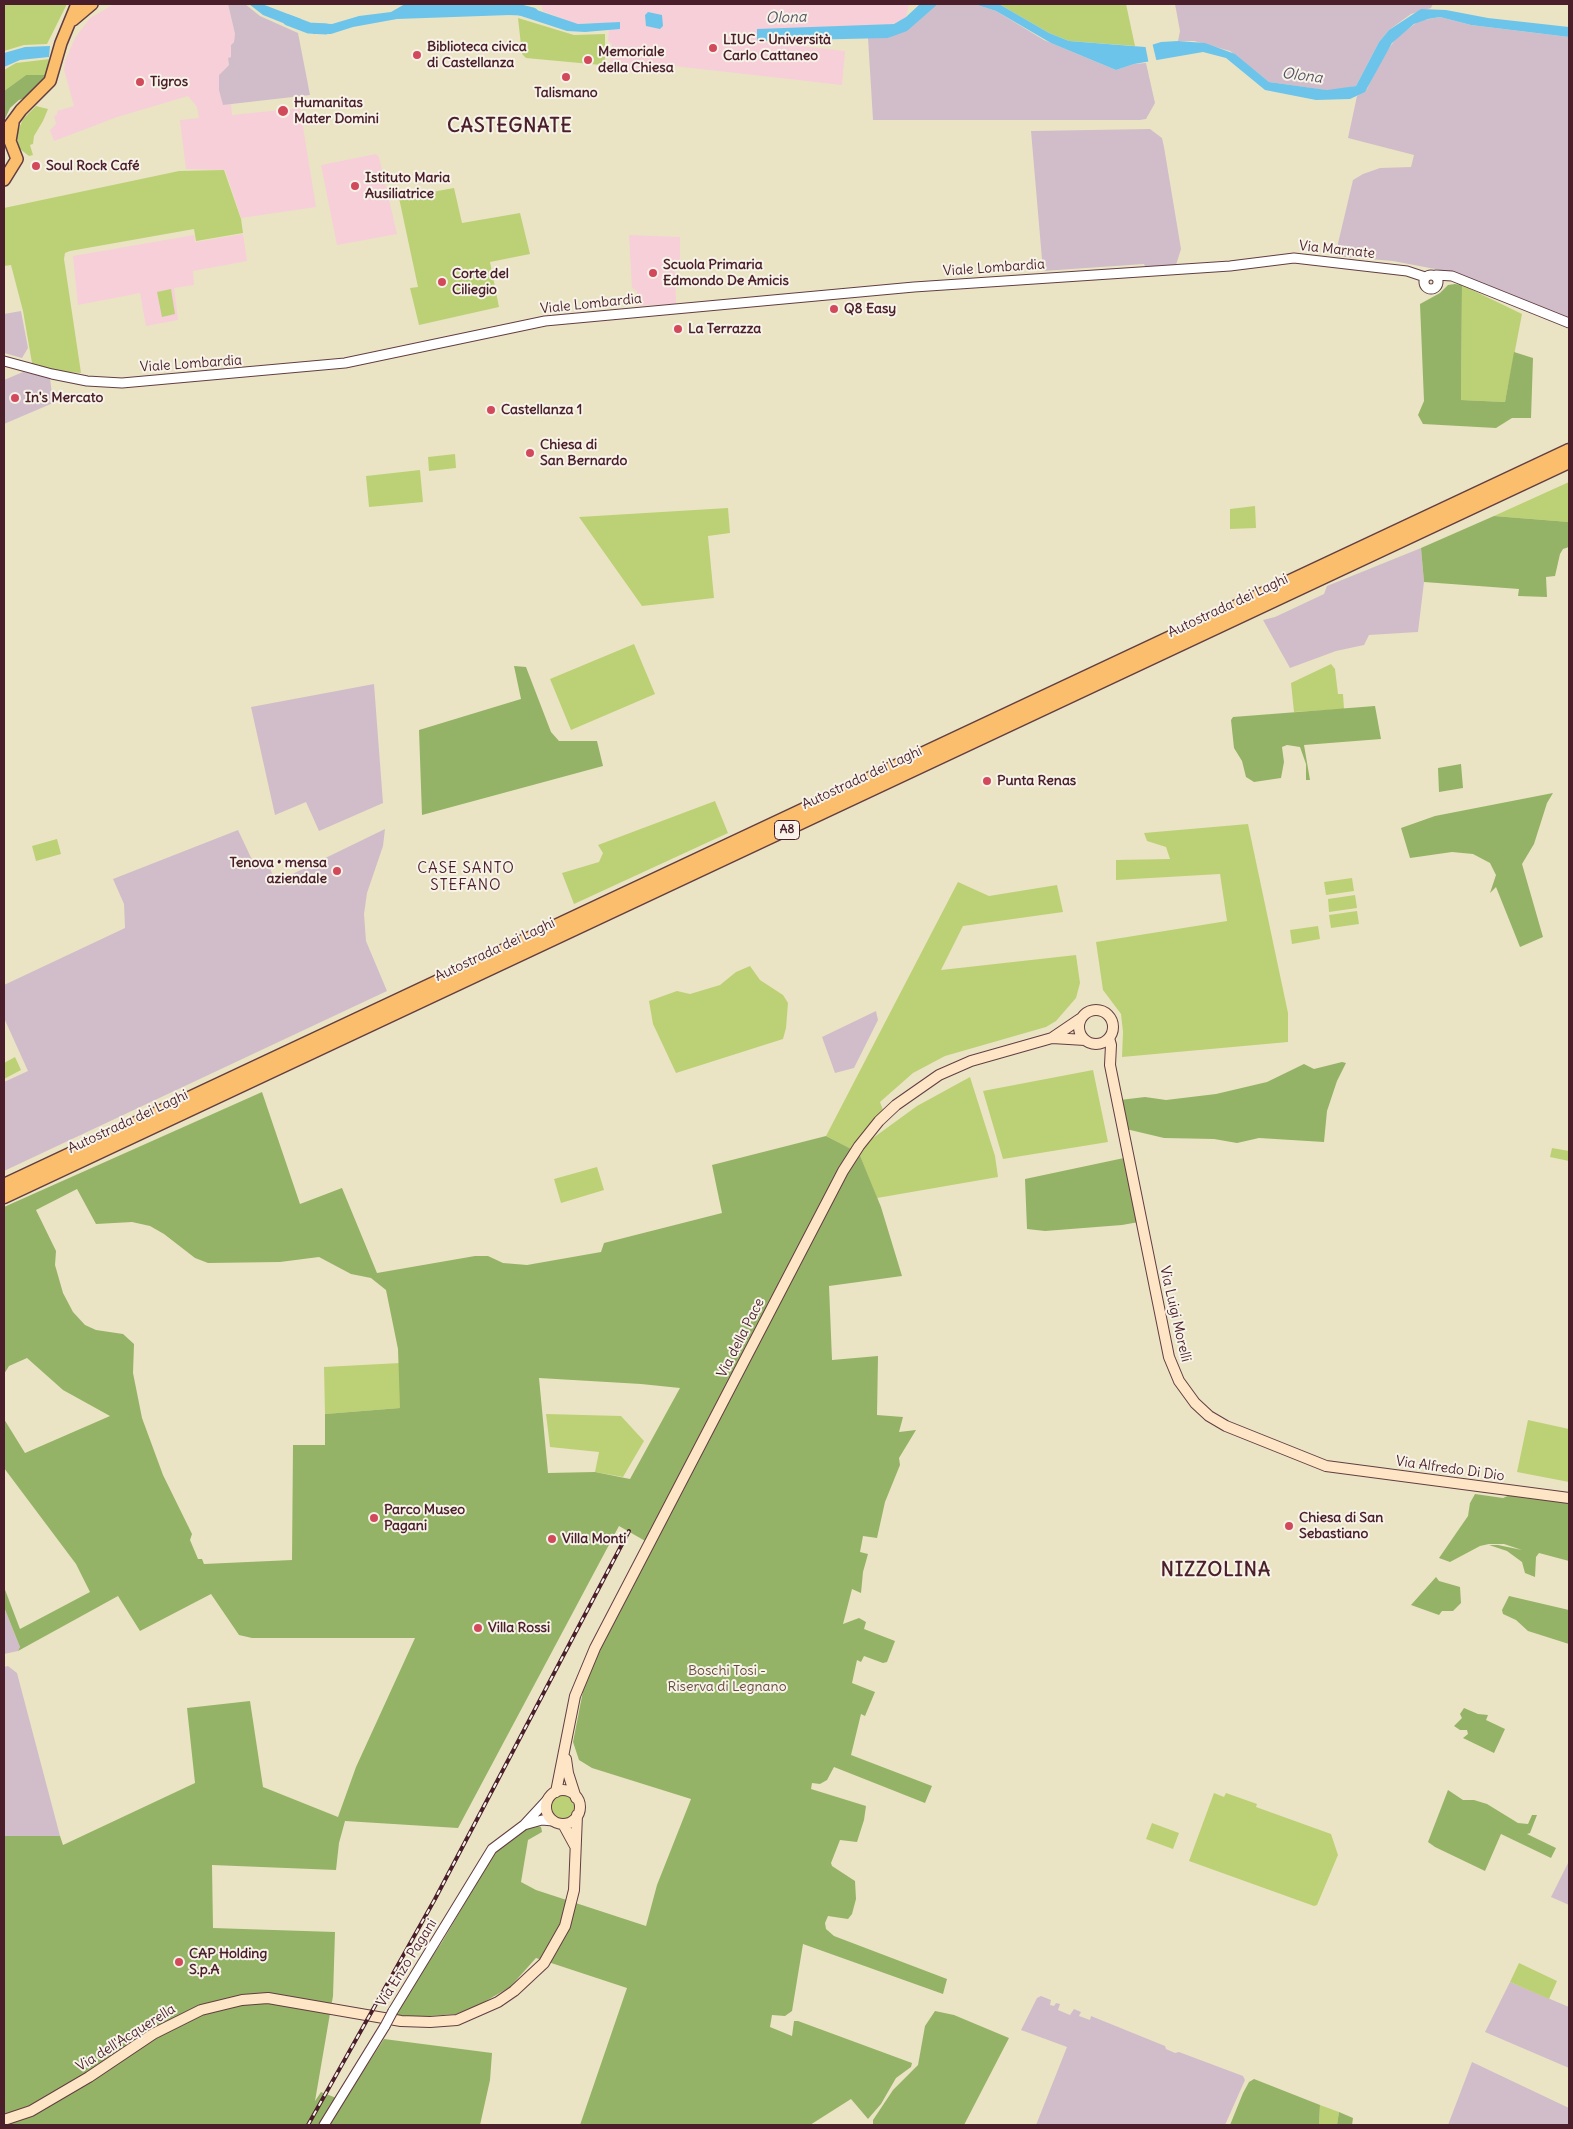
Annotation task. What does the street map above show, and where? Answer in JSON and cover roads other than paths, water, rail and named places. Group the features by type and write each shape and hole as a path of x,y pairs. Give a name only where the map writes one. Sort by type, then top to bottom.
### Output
{"highway":[{"name":"Autostrada dei Laghi","path":"4,1185 1569,450"},
{"name":"Autostrada dei Laghi","path":"4,1197 1569,462"}],"main road":[{"path":"4,133 16,116 50,81 61,43 78,4"},
{"path":"69,25 92,4"},
{"path":"4,180 9,168 17,157 8,146 16,116"},
{"path":"1098,1044 1108,1038 1113,1028 1111,1017 1107,1013 1101,1010 1092,1010 1080,1019 1079,1030 1085,1040 1098,1044 1110,1065"},
{"name":"Via della Pace","path":"552,1796 565,1753 575,1696 595,1648 843,1171 859,1146 879,1121 896,1105 939,1075 976,1060 1052,1038 1080,1019"},
{"name":"Via della Pace","path":"1052,1038 1085,1040"},
{"path":"1108,1038 1111,1045 1110,1065"},
{"name":"Via Luigi Morelli","path":"1110,1065 1167,1350 1179,1381 1194,1403 1221,1423 1326,1466"},
{"name":"Via Alfredo Di Dio","path":"1326,1466 1569,1498"},
{"name":"Via della Pace","path":"565,1753 568,1774 577,1798"},
{"path":"558,1822 572,1821 578,1815 579,1806 577,1798 565,1791 552,1796 546,1809 575,1846"},
{"name":"Via dell'Acquerella","path":"4,2120 32,2111 90,2077 153,2034 201,2010 242,2000 268,1998 401,2021 430,2022 457,2020 498,2002 514,1991 544,1963 565,1926 574,1890 578,1815"}],"street":[{"name":"Via Marnate","path":"1186,268 1294,258 1407,272 1425,277 1430,274 1452,276 1569,323"},
{"name":"Viale Lombardia","path":"4,361 52,374 122,383 252,373 345,363 545,321 914,287 1186,268"},
{"name":"Via Marnate","path":"1425,277 1425,285 1433,289 1439,283 1436,275"},
{"name":"Via Enzo Pagani","path":"324,2125 393,2011 442,1935 486,1857 499,1842 524,1825 552,1796"},
{"name":"Via Enzo Pagani","path":"524,1825 542,1820 558,1822"}],"water":[{"path":"249,4 262,4 301,19 303,31 263,15"},
{"path":"405,4 511,4 510,15 397,19 353,27 331,34 313,34 311,23 332,24 359,16 391,12"},
{"path":"519,4 578,24 620,22 620,29 585,32 567,31 518,15"},
{"path":"920,4 938,4 907,31 888,38 757,41 757,29 894,24 906,17"},
{"path":"974,4 999,4 1049,33 1069,41 1145,47 1161,42 1205,43 1235,54 1269,82 1327,90 1356,86 1379,42 1389,30 1421,9 1446,10 1488,18 1569,27 1569,37 1471,25 1440,17 1428,19 1414,24 1392,43 1365,92 1350,99 1316,100 1265,90 1226,58 1203,52 1134,64 1116,70 1051,43 996,11"},
{"path":"648,12 662,15 663,26 660,29 646,26 645,15"},
{"path":"50,46 49,57 20,60 4,67 4,53 25,47"}],"waterway":[{"name":"Olona","path":"495,9 521,10 533,13"},
{"name":"Olona","path":"288,20 309,28 326,29"}],"railway":[{"path":"308,2125 435,1899 629,1531"}],"place":[{"name":"LIUC - Università Carlo Cattaneo","path":"713,48"},
{"name":"Biblioteca civica di Castellanza","path":"417,55"},
{"name":"Memoriale della Chiesa","path":"588,60"},
{"name":"Talismano","path":"566,77"},
{"name":"Tigros","path":"140,82"},
{"name":"Humanitas Mater Domini","path":"283,111"},
{"name":"Soul Rock Café","path":"36,166"},
{"name":"Istituto Maria Ausiliatrice","path":"355,186"},
{"name":"Scuola Primaria Edmondo De Amicis","path":"653,273"},
{"name":"Corte del Ciliegio","path":"442,282"},
{"name":"Q8 Easy","path":"834,309"},
{"name":"La Terrazza","path":"678,329"},
{"name":"In's Mercato","path":"15,398"},
{"name":"Castellanza 1","path":"491,410"},
{"name":"Chiesa di San Bernardo","path":"530,453"},
{"name":"Punta Renas","path":"987,781"},
{"name":"Tenova • mensa aziendale","path":"337,871"},
{"name":"Parco Museo Pagani","path":"374,1518"},
{"name":"Chiesa di San Sebastiano","path":"1289,1526"},
{"name":"Villa Monti","path":"552,1539"},
{"name":"Villa Rossi","path":"478,1628"},
{"name":"CAP Holding S.p.A","path":"179,1962"}],"district":[{"name":"CASTEGNATE","path":"510,127"},
{"name":"CASE SANTO STEFANO","path":"466,878"},
{"name":"NIZZOLINA","path":"1216,1571"}],"park label":[{"name":"Boschi Tosi - Riserva di Legnano","path":"727,1679"}]}
